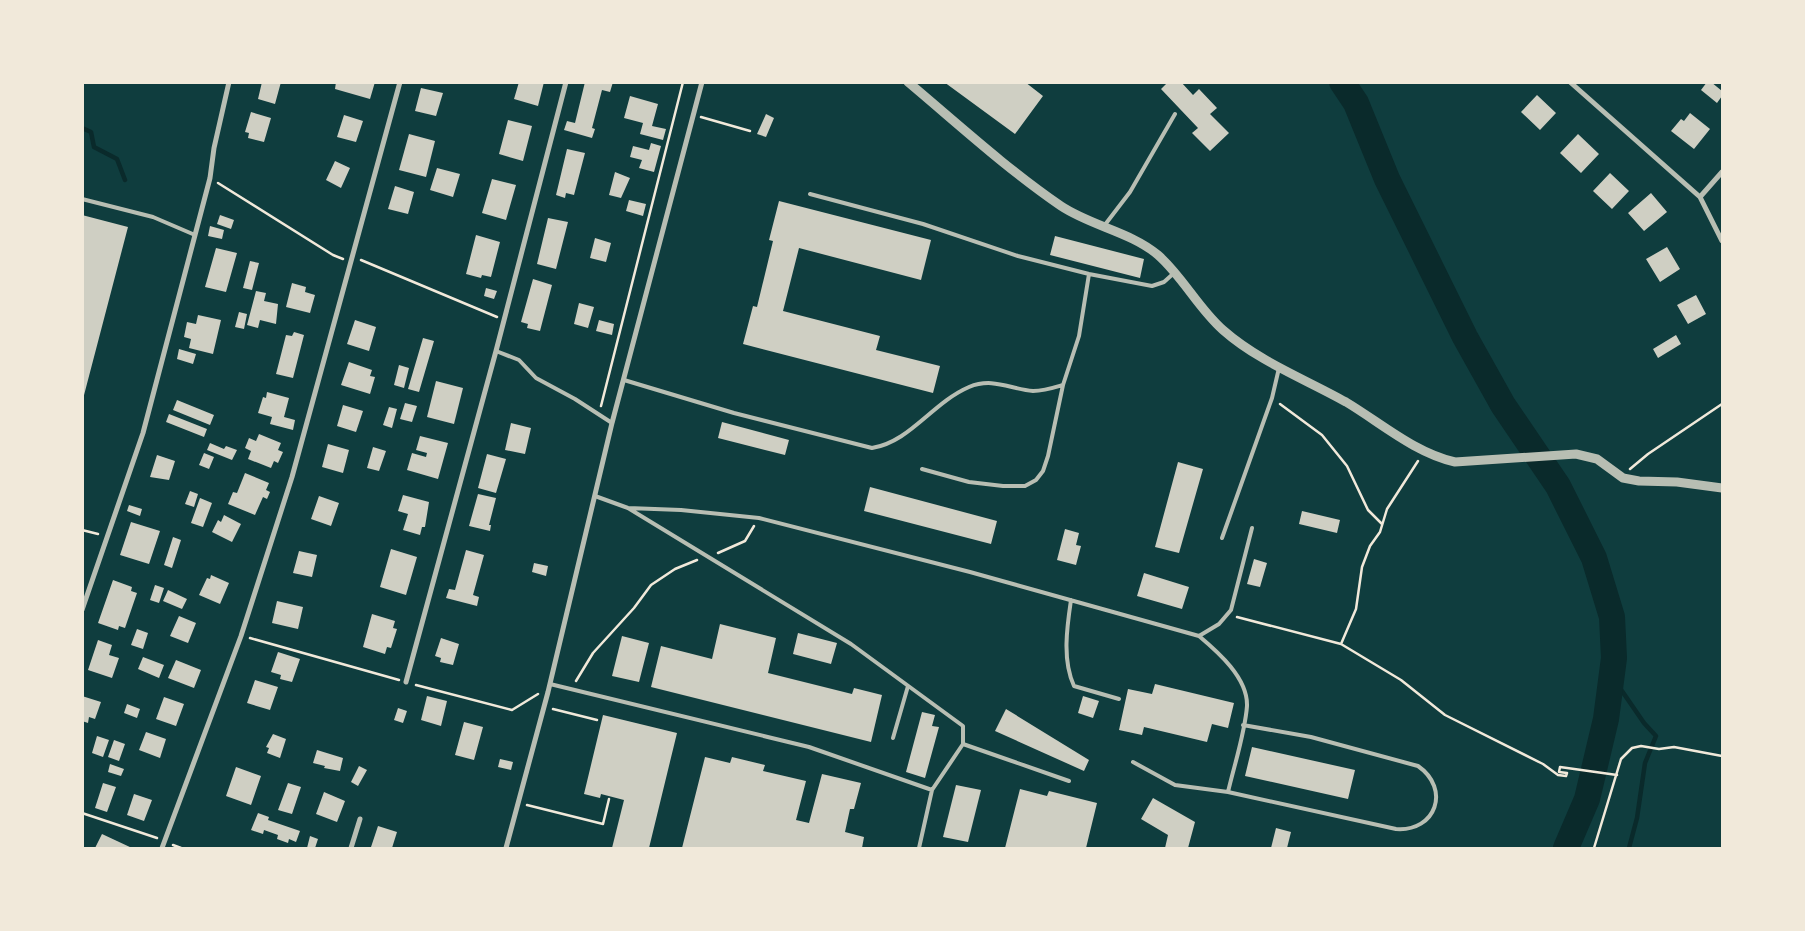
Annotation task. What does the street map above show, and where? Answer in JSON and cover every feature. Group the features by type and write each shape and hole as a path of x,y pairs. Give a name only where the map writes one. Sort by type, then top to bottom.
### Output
{"street":[{"path":"82,610 143,433 210,178 214,148 229,82"},
{"path":"162,848 241,636 292,477 400,82"},
{"path":"406,682 496,351 566,82"},
{"path":"506,848 550,684 612,423 702,82"},
{"path":"908,82 1062,206 1103,228 1146,246 1160,256 1203,310 1245,348 1348,404 1440,459 1455,462 1576,454 1597,459 1614,473 1638,482 1678,482 1722,488"},
{"path":"1570,82 1700,197 1722,241"},
{"path":"1700,197 1722,172"},
{"path":"351,848 360,819"}],"lane":[{"path":"1103,228 1130,192 1175,114"},
{"path":"810,194 923,224 1018,256 1089,274 1152,286 1164,282 1174,273"},
{"path":"82,199 153,217 195,235"},
{"path":"922,469 969,482 1003,486 1025,486 1036,480 1043,471 1048,456 1063,385 1079,336 1089,274"},
{"path":"496,351 519,360 536,378 612,423"},
{"path":"1222,538 1272,398 1280,367"},
{"path":"624,380 734,413 872,448 889,444 900,438 941,402 978,384 1002,383 1033,391 1046,390 1063,385"},
{"path":"595,496 628,508 851,644 963,726 963,744 932,790 919,848"},
{"path":"628,508 681,510 759,518 1071,600 1198,636 1223,656 1235,671 1247,704 1228,792"},
{"path":"1198,636 1219,624 1229,614 1252,528"},
{"path":"1071,600 1067,630 1068,658 1074,686 1119,699"},
{"path":"550,684 809,748 932,790"},
{"path":"893,738 908,686"},
{"path":"1133,762 1176,786 1228,792 1404,830 1420,825 1428,819 1436,801 1434,784 1425,771 1418,766 1310,737 1243,725"},
{"path":"963,744 1069,781"}],"path":[{"path":"599,414 683,82"},
{"path":"693,115 750,131"},
{"path":"210,178 333,255 352,259 503,320"},
{"path":"1272,398 1322,435 1347,466 1368,510 1382,524"},
{"path":"1614,473 1629,469 1722,404"},
{"path":"1340,644 1356,609 1362,567 1370,546 1387,510 1424,451"},
{"path":"571,689 593,652 634,608 651,585 675,569 745,541 759,518"},
{"path":"82,530 108,536"},
{"path":"1229,614 1340,644 1401,680 1445,715 1543,764 1558,774 1566,776 1567,773 1559,772 1560,767 1617,775"},
{"path":"241,636 512,710 535,695 548,692"},
{"path":"544,706 597,720"},
{"path":"1594,848 1621,759 1632,748 1640,746 1659,749 1674,747 1722,756"},
{"path":"518,803 603,824 610,799"},
{"path":"82,813 165,841"}],"building":[{"path":"262,82 281,82 275,104 258,99"},
{"path":"336,82 375,82 370,99 335,89"},
{"path":"519,82 544,82 538,106 514,99"},
{"path":"585,82 613,82 610,92 602,90 592,128 595,129 592,138 564,130 567,121 575,123"},
{"path":"944,82 1025,82 1043,96 1015,134"},
{"path":"1168,82 1181,82 1193,95 1199,89 1217,108 1210,114 1229,133 1210,151 1192,133 1198,128 1161,89"},
{"path":"1707,82 1711,82 1722,91 1722,96 1717,103 1701,90"},
{"path":"421,88 443,93 436,116 415,111"},
{"path":"1537,95 1556,113 1540,130 1521,112"},
{"path":"630,96 658,104 652,126 666,129 663,140 640,134 643,123 624,118"},
{"path":"251,112 271,118 264,142 248,138 249,133 245,132"},
{"path":"1690,113 1710,129 1694,149 1671,131 1681,119 1684,121"},
{"path":"766,114 774,118 766,137 757,134"},
{"path":"344,115 363,121 356,142 337,137"},
{"path":"508,120 532,126 523,161 499,154"},
{"path":"409,134 435,141 426,177 399,170"},
{"path":"1578,134 1599,154 1581,173 1560,153"},
{"path":"651,143 661,146 654,172 639,168 642,160 630,157 633,146 649,150"},
{"path":"567,149 585,153 574,195 566,193 565,198 556,195"},
{"path":"335,161 350,168 341,188 326,180"},
{"path":"437,168 460,174 453,197 430,190"},
{"path":"615,172 630,178 621,198 609,195"},
{"path":"1610,173 1629,191 1612,209 1593,191"},
{"path":"492,179 516,185 506,220 482,213"},
{"path":"395,186 414,192 408,214 388,209"},
{"path":"1651,193 1667,212 1644,231 1628,213"},
{"path":"629,200 646,204 643,216 626,211"},
{"path":"779,201 931,240 921,280 799,248 783,311 880,336 876,350 940,366 933,393 743,344 753,306 757,307 773,241 769,240"},
{"path":"82,215 128,227 83,399 82,399"},
{"path":"220,215 234,220 231,229 217,224"},
{"path":"548,218 568,222 556,269 537,264"},
{"path":"210,226 224,230 222,239 208,236"},
{"path":"476,235 500,242 491,277 482,275 481,278 466,274"},
{"path":"1055,236 1144,259 1140,278 1050,255"},
{"path":"595,238 611,243 606,262 590,258"},
{"path":"1667,247 1680,269 1660,282 1646,259"},
{"path":"216,248 237,253 226,292 205,287"},
{"path":"250,261 259,263 252,290 243,288"},
{"path":"533,279 552,285 540,331 527,328 528,324 521,322"},
{"path":"292,283 306,287 305,292 315,295 310,313 286,307"},
{"path":"486,288 497,291 494,299 484,296"},
{"path":"256,291 266,293 264,301 278,304 276,324 260,320 258,328 247,325"},
{"path":"1696,295 1706,314 1688,324 1677,305"},
{"path":"579,303 594,307 588,328 574,324"},
{"path":"239,312 247,314 244,329 235,327"},
{"path":"198,315 221,320 213,354 189,348 191,339 184,337 187,322 196,324"},
{"path":"355,320 376,327 369,351 347,344"},
{"path":"599,320 614,324 612,335 596,331"},
{"path":"294,332 304,335 293,378 276,374 286,335 292,336"},
{"path":"1676,335 1681,344 1658,358 1653,349"},
{"path":"423,338 434,341 419,392 408,389"},
{"path":"179,349 196,354 193,364 177,359"},
{"path":"349,362 372,370 370,376 375,377 370,394 341,385"},
{"path":"399,365 409,368 404,388 394,385"},
{"path":"436,381 463,388 454,424 427,417"},
{"path":"267,392 289,398 284,417 295,420 293,430 270,424 272,417 258,413 263,397 266,398"},
{"path":"177,400 214,415 210,425 173,410"},
{"path":"405,403 417,406 412,422 400,419"},
{"path":"343,405 363,411 356,432 337,426"},
{"path":"389,407 397,409 392,428 383,425"},
{"path":"169,414 207,429 204,437 166,422"},
{"path":"722,422 789,440 785,455 718,438"},
{"path":"511,423 531,428 525,454 505,450"},
{"path":"259,434 281,443 278,450 283,452 278,463 274,461 271,468 248,459 251,451 245,448 249,438 256,441"},
{"path":"420,436 448,443 438,479 407,470 412,453 426,457 427,453 416,450"},
{"path":"210,443 224,449 226,446 237,450 232,460 207,450"},
{"path":"328,444 349,450 343,473 322,467"},
{"path":"373,447 386,451 379,471 367,468"},
{"path":"204,453 214,457 209,469 199,465"},
{"path":"487,454 506,459 496,493 478,488"},
{"path":"157,455 175,461 169,480 150,477"},
{"path":"1178,462 1203,469 1179,553 1155,547"},
{"path":"245,473 269,483 266,490 270,492 267,499 263,497 255,515 228,504 233,492 237,493"},
{"path":"870,487 997,521 991,544 864,511"},
{"path":"190,491 198,494 194,507 185,504"},
{"path":"478,494 496,498 489,525 491,525 490,531 469,526"},
{"path":"403,495 429,502 425,527 422,527 420,535 403,530 408,514 398,511"},
{"path":"319,496 339,503 331,526 311,519"},
{"path":"200,498 212,503 203,527 191,523"},
{"path":"129,505 142,509 140,516 127,511"},
{"path":"1302,511 1340,520 1337,533 1299,524"},
{"path":"224,515 241,524 232,542 212,532 218,520 221,522"},
{"path":"131,522 160,531 149,564 120,555"},
{"path":"1065,529 1079,533 1076,545 1081,546 1076,565 1057,560"},
{"path":"173,537 181,540 172,568 164,565"},
{"path":"391,549 417,557 406,595 380,587"},
{"path":"466,550 484,555 473,595 479,597 477,606 446,598 449,589 455,590"},
{"path":"299,551 317,555 312,577 293,573"},
{"path":"1254,559 1267,563 1260,587 1247,584"},
{"path":"534,563 548,566 546,576 532,572"},
{"path":"1144,573 1189,587 1182,609 1137,596"},
{"path":"211,575 229,583 220,604 199,595 207,578 210,579"},
{"path":"113,580 132,587 131,591 137,593 125,628 119,626 118,630 98,623"},
{"path":"155,585 164,588 159,603 150,600"},
{"path":"168,590 187,599 182,609 163,601"},
{"path":"277,601 303,607 298,629 272,623"},
{"path":"372,614 395,621 393,628 397,629 391,648 387,647 385,654 363,647"},
{"path":"179,616 196,623 188,643 170,636"},
{"path":"720,624 776,638 768,673 852,694 854,688 882,695 871,742 651,687 661,646 712,659"},
{"path":"137,629 148,633 143,649 131,645"},
{"path":"798,633 837,643 831,664 793,654"},
{"path":"622,636 649,643 639,682 612,676"},
{"path":"441,638 459,644 453,665 440,662 441,658 435,656"},
{"path":"98,640 112,645 109,655 119,658 112,678 88,670"},
{"path":"278,652 300,659 292,682 280,679 281,675 271,672"},
{"path":"143,657 164,665 159,678 138,669"},
{"path":"176,660 201,670 194,688 168,678"},
{"path":"255,680 278,687 270,710 247,703"},
{"path":"1155,684 1234,703 1228,728 1212,724 1207,742 1144,727 1142,735 1119,730 1128,689 1152,694"},
{"path":"82,696 101,702 95,719 89,717 88,723 82,721"},
{"path":"427,696 447,701 441,726 421,720"},
{"path":"1083,696 1099,701 1093,718 1078,713"},
{"path":"164,697 184,704 176,726 156,719"},
{"path":"127,704 140,709 137,718 124,713"},
{"path":"398,708 407,711 403,723 394,720"},
{"path":"1006,709 1089,760 1084,771 995,731"},
{"path":"922,712 935,715 932,726 939,727 925,778 906,772"},
{"path":"603,715 677,733 649,848 612,848 624,800 601,794 600,798 584,794"},
{"path":"464,722 483,727 474,760 455,755"},
{"path":"146,732 166,739 160,758 139,750"},
{"path":"273,734 286,739 280,758 267,753 269,748 266,747"},
{"path":"97,736 109,740 103,757 92,753"},
{"path":"114,740 125,744 119,761 108,757"},
{"path":"1252,747 1355,770 1348,799 1245,776"},
{"path":"317,750 343,758 340,771 324,768 325,766 313,763"},
{"path":"705,757 730,763 732,757 765,765 763,771 806,781 796,820 809,823 822,774 861,783 854,809 850,809 845,832 864,837 862,848 682,848"},
{"path":"500,759 513,762 511,770 498,767"},
{"path":"110,764 124,769 121,776 108,772"},
{"path":"359,766 367,770 358,786 351,782"},
{"path":"236,767 261,776 251,805 226,796"},
{"path":"103,783 116,787 107,812 95,808"},
{"path":"288,783 301,787 292,814 278,810"},
{"path":"956,785 981,790 968,842 943,837"},
{"path":"1020,789 1047,796 1049,791 1097,803 1086,848 1005,848"},
{"path":"324,792 345,801 337,822 316,814"},
{"path":"134,794 152,800 144,821 127,815"},
{"path":"1153,798 1195,822 1188,848 1165,848 1168,835 1141,819"},
{"path":"258,813 269,817 268,820 300,831 296,842 289,839 288,843 277,839 278,835 264,830 263,834 251,830"},
{"path":"378,826 397,832 392,848 371,847"},
{"path":"1276,828 1291,832 1287,848 1271,848"},
{"path":"102,834 132,848 95,848"},
{"path":"310,836 318,839 315,848 307,848"}],"waterway":[{"path":"1342,82 1356,103 1387,179 1465,337 1503,405 1558,486 1594,558 1612,617 1614,658 1606,719 1587,799 1566,848"},
{"path":"82,128 91,132 94,147 117,159 125,180"},
{"path":"1611,675 1644,723 1656,736 1645,763 1637,818 1629,848"}]}
